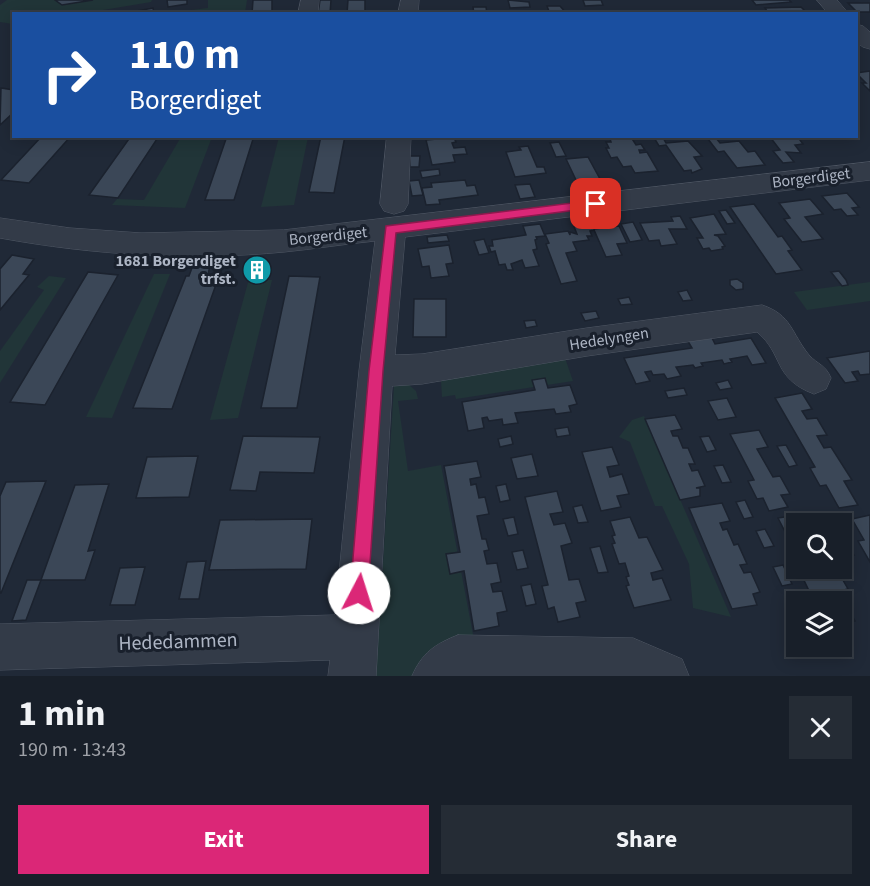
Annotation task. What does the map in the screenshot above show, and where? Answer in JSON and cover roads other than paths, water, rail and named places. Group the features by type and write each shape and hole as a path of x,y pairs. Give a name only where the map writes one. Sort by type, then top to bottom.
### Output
{"street":[{"path":"826,0 838,12"},
{"path":"858,32 870,44"},
{"path":"354,657 376,371 399,138"},
{"name":"Borgerdiget","path":"0,228 92,241 184,245 291,241 392,217 870,171"},
{"name":"Hedelyngen","path":"376,371 422,369 587,342 762,318 775,328 798,367 814,378"},
{"name":"Hededammen","path":"0,647 354,657"},
{"path":"436,676 458,658 470,658 633,661 665,676"}],"place":[{"name":"1681 Borgerdiget trfst.","path":"257,270"}]}
